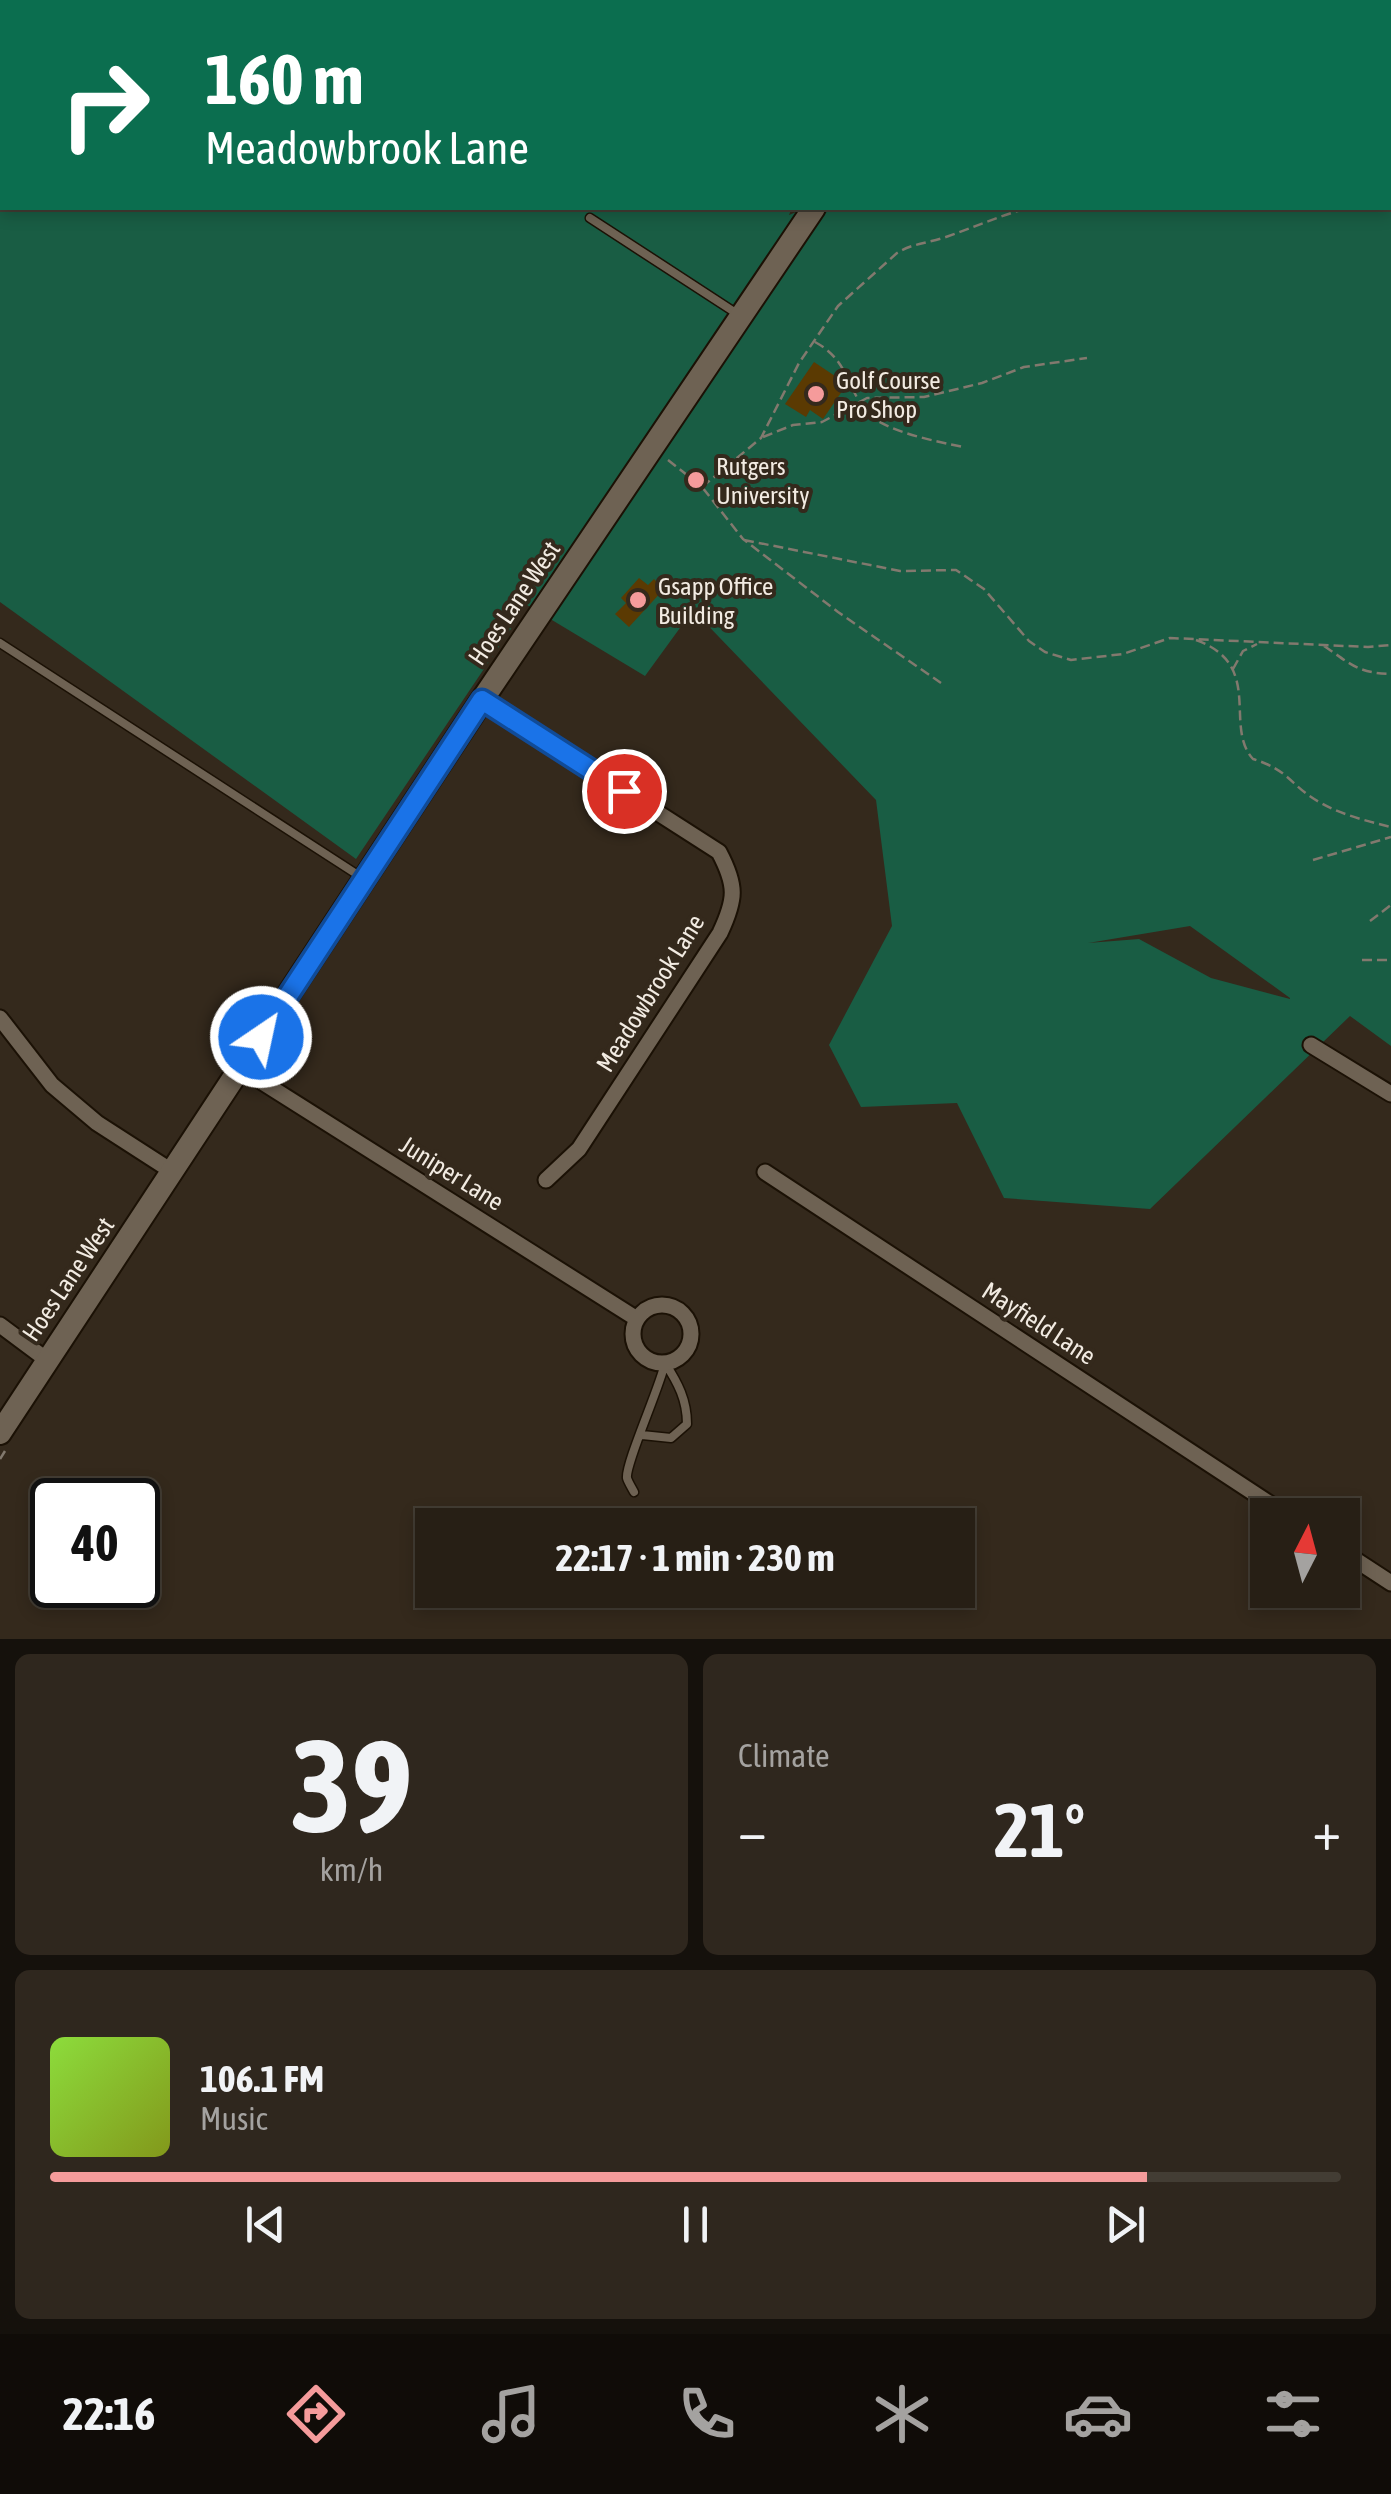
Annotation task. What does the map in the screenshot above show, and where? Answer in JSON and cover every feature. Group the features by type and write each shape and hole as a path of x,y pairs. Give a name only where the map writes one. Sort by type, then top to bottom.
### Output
{"street":[{"name":"Hoes Lane West","path":"0,1433 482,700 813,210"},
{"name":"Meadowbrook Lane","path":"482,700 720,852 731,874 734,904 720,933 580,1149 546,1180"},
{"path":"0,1018 52,1085 97,1123 173,1172"},
{"path":"1312,1045 1391,1094"},
{"name":"Juniper Lane","path":"240,1068 637,1319"},
{"name":"Mayfield Lane","path":"765,1172 1261,1498"},
{"path":"659,1304 671,1306 686,1316 691,1337 688,1349 679,1358 665,1363 650,1361 640,1354 632,1334 637,1319 659,1304"},
{"path":"0,1325 47,1360"},
{"path":"1360,1563 1391,1583"}],"lane":[{"path":"590,218 739,316"},
{"path":"0,643 364,879"},
{"path":"642,1435 671,1438 687,1424 680,1386 665,1363"},
{"path":"634,1492 627,1480 628,1463 642,1435 665,1363"}],"path":[{"path":"761,438 799,363 849,294 906,247 1021,210"},
{"path":"814,341 834,355 868,414 878,421 963,447"},
{"path":"702,487 761,438 794,425 822,422 859,400 924,397 956,391 1024,367 1087,358"},
{"path":"652,447 702,487 744,540 838,612 941,683"},
{"path":"744,540 900,571 956,570 984,589 1029,642 1045,652 1072,660 1123,654 1170,638 1391,645"},
{"path":"1190,638 1224,655 1233,670 1245,743 1253,759 1282,770 1320,803 1391,827"},
{"path":"1233,670 1243,650 1262,643"},
{"path":"1323,645 1354,668 1369,674 1391,674"},
{"path":"1313,860 1391,837"},
{"path":"1370,920 1391,904"},
{"path":"1362,960 1388,960"}],"green space":[{"name":"Rutgers University","path":"0,210 791,210 789,215 801,210 1391,210 1391,1046 1350,1016 1150,1209 1004,1198 957,1103 861,1107 829,1045 892,926 876,800 693,610 645,676 527,605 356,859 0,602","holes":["1190,926 1290,999 1211,978 1139,939 1088,943"]}],"building":[{"name":"Golf Course Pro Shop","path":"814,362 847,384 823,419 810,410 806,417 785,404"},
{"name":"Gsapp Office Building","path":"639,578 648,585 654,579 664,589 629,627 615,614 626,603 621,598"}],"place":[{"name":"Golf Course Pro Shop","path":"816,394"},
{"name":"Rutgers University","path":"696,480"},
{"name":"Gsapp Office Building","path":"638,600"}],"route":[{"path":"261,1037 482,700 624,791"}]}
